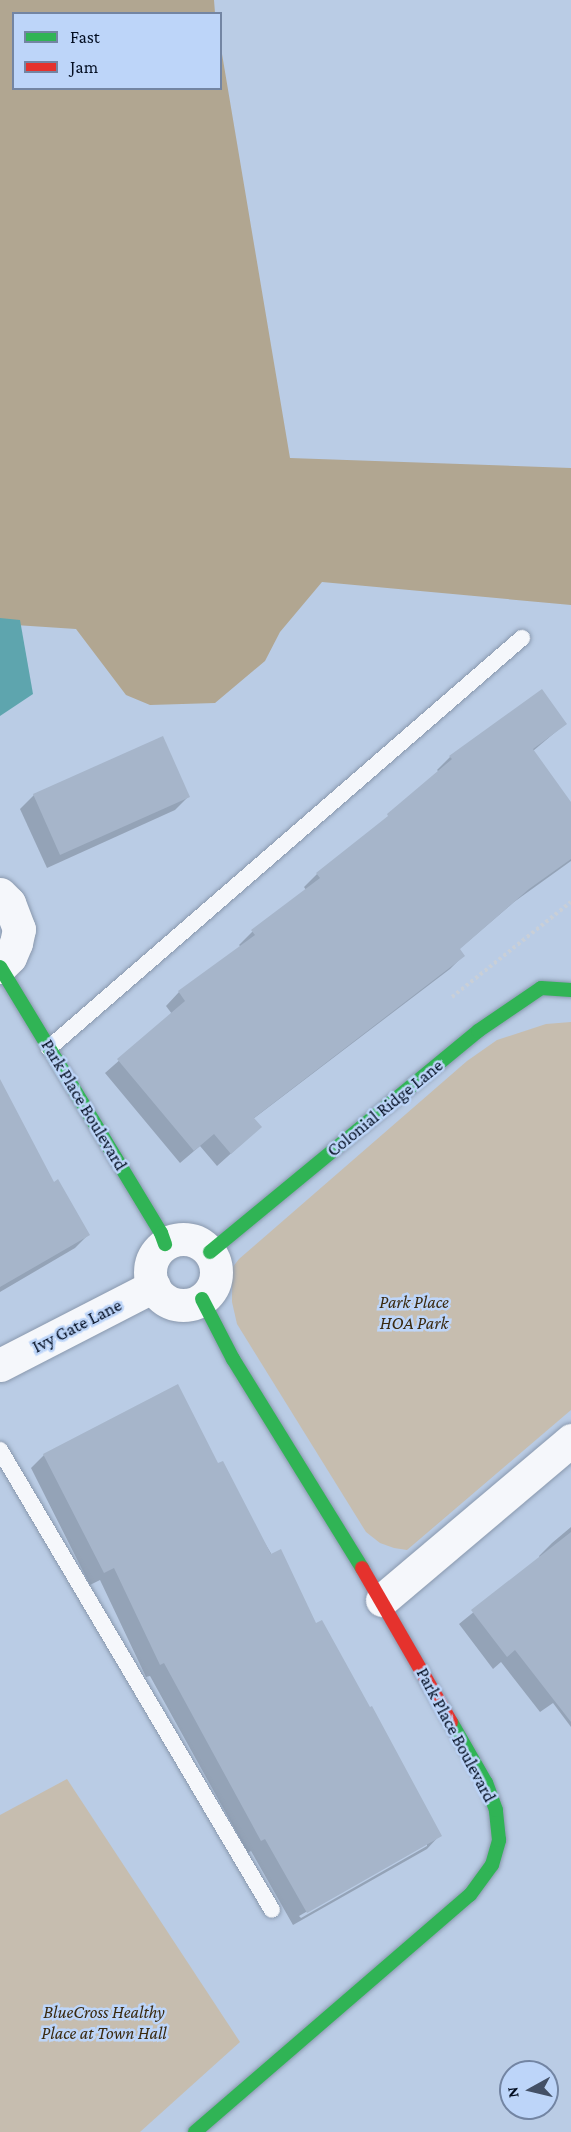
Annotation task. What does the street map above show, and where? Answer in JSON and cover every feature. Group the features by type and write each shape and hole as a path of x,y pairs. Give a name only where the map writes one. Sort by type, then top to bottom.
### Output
{"street":[{"name":"Park Place Boulevard","path":"0,894 9,903 19,929 10,957 0,967 161,1233 165,1244"},
{"name":"Colonial Ridge Lane","path":"210,1252 478,1031 541,988 571,990"},
{"path":"184,1239 194,1240 210,1252 216,1272 214,1283 202,1299 182,1305 163,1298 154,1286 150,1271 157,1251 165,1244 184,1239"},
{"name":"Ivy Gate Lane","path":"0,1365 154,1286"},
{"name":"Park Place Boulevard","path":"195,2132 470,1895 492,1865 499,1840 499,1828 486,1783 382,1600 233,1359 202,1299"},
{"path":"382,1600 571,1440"}],"lane":[{"path":"49,1048 522,638"},
{"path":"0,1450 272,1910"}],"path":[{"path":"452,997 571,902"}],"green space":[{"name":"Park Place HOA Park","path":"571,1022 571,1410 407,1550 394,1548 380,1543 366,1532 237,1324 232,1302 232,1268 239,1259 467,1061 497,1040 546,1024"},
{"name":"BlueCross Healthy Place at Town Hall","path":"67,1779 240,2042 140,2132 0,2132 0,1815"}],"shaded area":[{"path":"0,0 214,0 215,12 12,12 12,90 222,90 222,54 290,458 571,468 571,605 322,582 280,632 265,661 215,703 150,705 126,695 76,629 0,624"},
{"path":"0,618 20,620 33,694 0,716"}],"building":[{"path":"542,689 567,724 533,749 571,802 571,859 529,889 460,949 465,956 254,1118 262,1127 231,1154 214,1134 194,1151 117,1059 185,1001 178,991 255,935 251,930 320,878 316,873 388,816 387,814 452,759 449,756"},
{"path":"163,736 190,797 60,855 33,794"},
{"path":"0,1079 54,1182 58,1179 90,1235 0,1287"},
{"path":"178,1384 218,1463 223,1461 271,1554 281,1549 316,1623 322,1620 370,1707 372,1706 442,1836 307,1913 265,1839 261,1841 164,1663 160,1665 114,1568 104,1573 43,1454"},
{"path":"571,1532 571,1722 515,1650 507,1657 471,1610"}],"traffic: fast":[{"path":"0,967 161,1233 165,1244"},
{"path":"210,1252 478,1031 541,988 571,990"},
{"path":"202,1299 233,1359 362,1568"},
{"path":"195,2132 470,1895 492,1865 499,1840 496,1810 486,1783 451,1722"}],"traffic: jam":[{"path":"362,1568 451,1722"}]}
